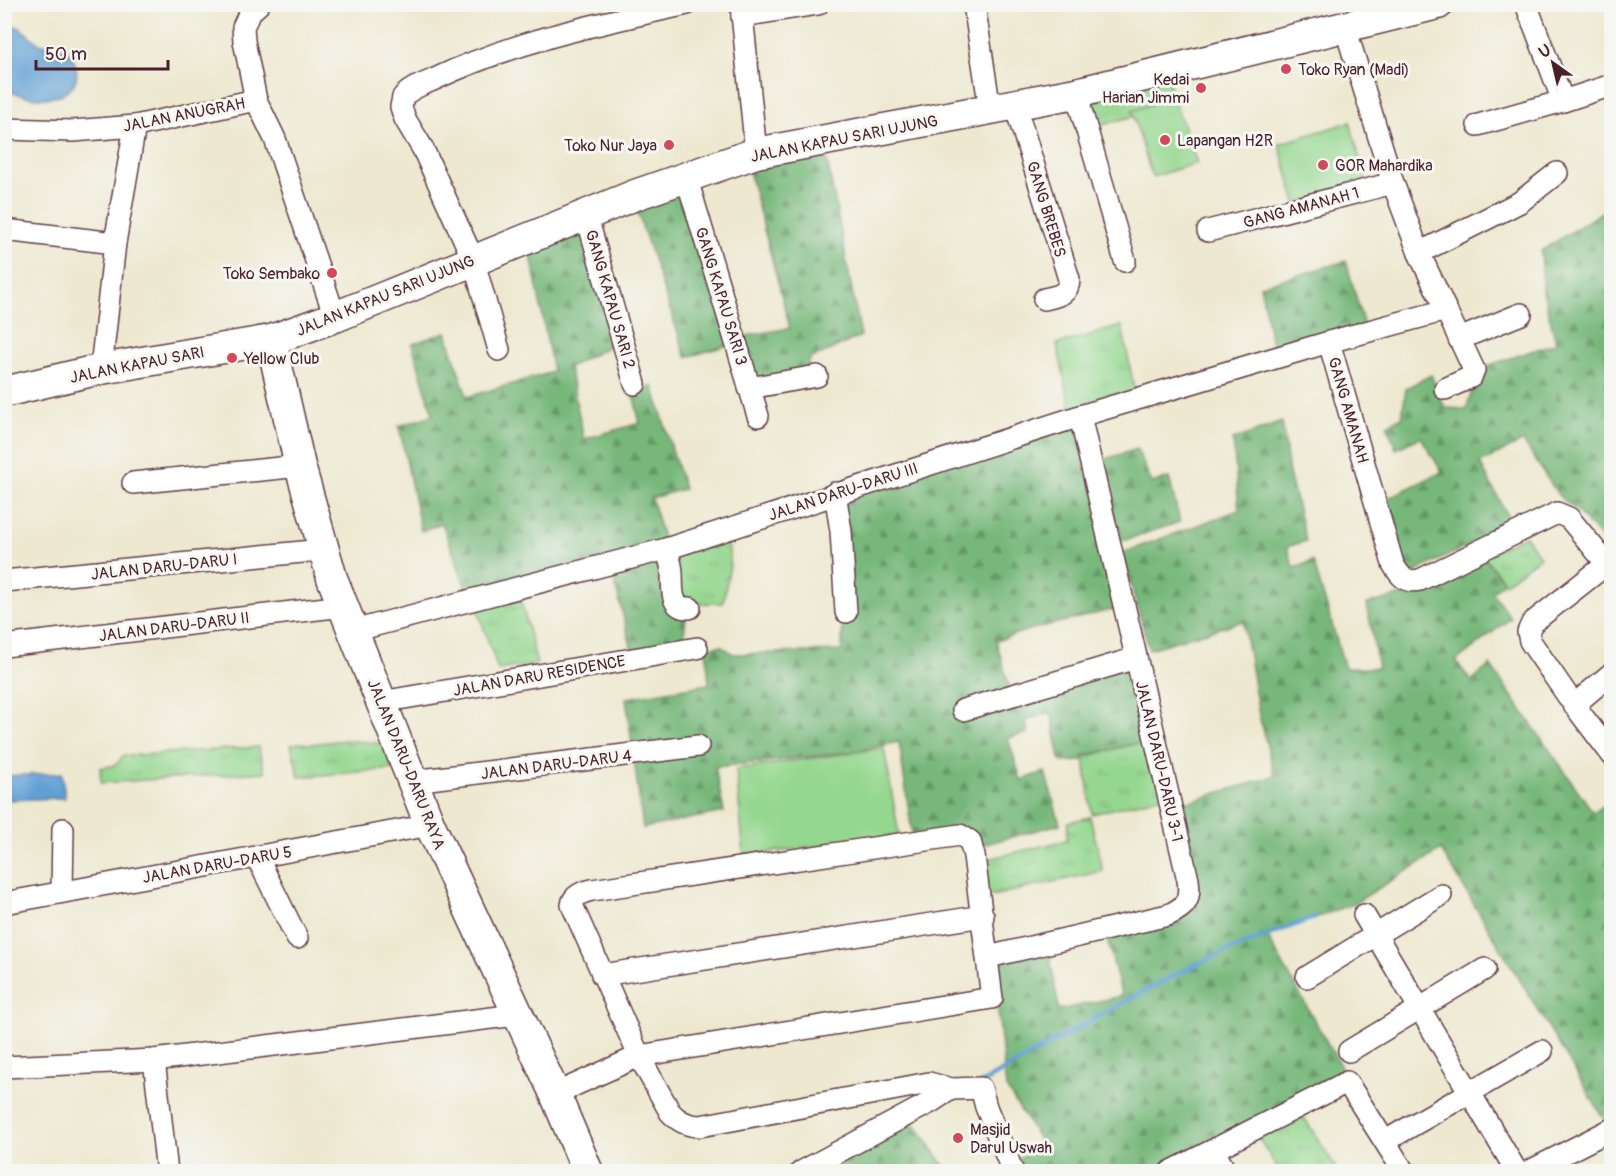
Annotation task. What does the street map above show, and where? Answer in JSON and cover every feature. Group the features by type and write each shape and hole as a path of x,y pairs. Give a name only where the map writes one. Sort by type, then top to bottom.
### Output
{"street":[{"path":"259,4 249,12 243,27 256,100 275,139 335,317"},
{"path":"499,350 473,259 423,149 405,118 401,102 405,94 452,71 529,43 687,4"},
{"path":"756,153 742,10 818,4"},
{"name":"JALAN KAPAU SARI UJUNG","path":"270,340 335,317 586,214 686,176 756,153 1076,93 1438,4"},
{"path":"1526,4 1563,101"},
{"name":"GANG BREBES","path":"978,5 1003,107 1069,279 1068,288 1062,294 1044,299"},
{"path":"1345,27 1393,183 1419,253 1474,372 1471,377 1445,389"},
{"path":"1478,125 1611,85"},
{"path":"1076,93 1125,261"},
{"name":"JALAN ANUGRAH","path":"4,129 73,131 135,126 256,100"},
{"path":"101,369 115,243 135,126"},
{"path":"1419,253 1520,202 1557,173"},
{"name":"GANG KAPAU SARI 3","path":"686,176 758,416"},
{"name":"GANG AMANAH 1","path":"1208,231 1393,183"},
{"name":"GANG KAPAU SARI 2","path":"586,214 635,384"},
{"path":"4,230 115,243"},
{"name":"GANG AMANAH","path":"1446,310 1329,342 1393,564 1401,577 1410,581 1420,580 1557,513 1569,518 1609,562"},
{"path":"1459,339 1521,314"},
{"name":"JALAN KAPAU SARI","path":"4,392 101,369 270,340"},
{"name":"JALAN DARU-DARU RAYA","path":"270,340 323,550 348,619 430,825 516,1015 555,1094 588,1172"},
{"name":"JALAN DARU-DARU III","path":"348,619 666,549 1080,416 1329,342"},
{"path":"749,388 817,376"},
{"name":"JALAN DARU-DARU 3-1","path":"988,957 1168,915 1184,906 1189,899 1188,880 1080,416"},
{"path":"134,483 300,466"},
{"path":"835,493 841,531 846,612"},
{"path":"666,549 672,571 674,601 679,606 690,608"},
{"name":"JALAN DARU-DARU I","path":"4,581 323,550"},
{"path":"1609,562 1532,623 1528,632 1530,641 1611,755"},
{"name":"JALAN DARU-DARU II","path":"4,646 348,619"},
{"name":"JALAN DARU RESIDENCE","path":"381,702 697,648"},
{"path":"963,710 1136,658"},
{"path":"1574,705 1611,673"},
{"name":"JALAN DARU-DARU 4","path":"413,781 698,746"},
{"name":"JALAN DARU-DARU 5","path":"4,903 430,825"},
{"path":"62,892 63,829"},
{"path":"555,1094 639,1056 992,998 971,844 968,838 960,836 592,890 574,898 572,905 639,1056 676,1119 693,1126 929,1083 951,1089 981,1088 1013,1172"},
{"path":"257,857 297,938"},
{"path":"1307,977 1441,895"},
{"path":"1364,915 1517,1172"},
{"path":"602,975 982,916"},
{"path":"1349,1051 1485,969"},
{"path":"4,1067 154,1059 516,1015"},
{"path":"1394,1136 1542,1051"},
{"path":"154,1059 167,1172"},
{"path":"1170,1172 1347,1082 1404,1172"},
{"path":"801,1172 951,1089"},
{"path":"1528,1172 1561,1164 1611,1129"}],"green space":[{"path":"1168,79 1173,97 1132,111 1134,116 1092,128 1083,99"},
{"name":"Lapangan H2R","path":"1173,97 1197,163 1152,177 1132,111"},
{"name":"GOR Mahardika","path":"1350,122 1367,185 1296,203 1279,144"},
{"path":"825,150 861,336 810,359 803,378 749,388 734,338 790,328 747,164"},
{"path":"679,186 730,345 686,357 634,202"},
{"path":"1611,206 1612,373 1609,376 1612,379 1611,542 1608,546 1577,511 1559,496 1523,441 1480,463 1512,524 1407,576 1384,500 1442,472 1421,437 1396,449 1387,425 1402,417 1406,388 1431,375 1445,408 1466,409 1480,368 1556,343 1543,291 1541,251"},
{"path":"580,224 617,342 569,367 584,439 640,423 632,390 653,386 684,489 651,498 664,541 469,596 442,523 421,531 399,426 433,415 412,344 446,332 467,397 553,372 529,245"},
{"path":"1346,261 1364,326 1273,349 1260,286"},
{"path":"1122,326 1135,393 1071,411 1057,344"},
{"path":"1080,416 1119,608 1025,631 996,641 1012,696 1132,666 1150,740 1084,756 1082,761 1062,762 1051,712 1026,720 1028,733 1008,738 1021,780 1045,772 1060,824 982,845 912,833 899,742 852,752 715,767 724,812 643,828 626,698 709,684 706,647 722,646 733,654 842,651 843,491"},
{"path":"1282,422 1289,473 1306,541 1287,547 1294,568 1313,561 1345,668 1378,668 1367,604 1411,593 1483,556 1504,582 1492,592 1511,618 1456,661 1471,681 1490,665 1593,812 1611,801 1612,1119 1606,1122 1441,850 1355,903 1267,936 1346,1076 1160,1171 1017,1171 1011,1162 1043,1145 1006,1088 993,964 1049,952 1059,1010 1122,996 1106,935 1178,916 1180,804 1275,776 1259,715 1243,621 1149,649 1122,553 1239,510 1233,440"},
{"path":"1137,449 1152,483 1169,478 1180,522 1122,541 1100,461"},
{"path":"728,536 730,565 723,603 680,604 673,555"},
{"path":"1525,536 1540,557 1505,583 1483,556"},
{"path":"661,554 686,617 683,645 633,654 611,569"},
{"path":"519,593 537,664 498,670 476,605"},
{"path":"345,740 378,743 384,746 393,769 299,777 291,745"},
{"path":"1150,740 1164,796 1092,814 1084,757"},
{"path":"258,747 265,772 101,783 100,768 116,765 123,756"},
{"path":"884,748 899,835 744,856 736,769"},
{"path":"1090,817 1103,871 986,897 984,860 1067,840 1068,822"},
{"path":"1298,1108 1338,1171 1279,1171 1254,1131"},
{"path":"913,1121 948,1171 814,1172"}],"water":[{"path":"5,22 20,28 38,43 66,49 76,69 76,78 67,91 59,96 37,98 5,91"},
{"path":"62,773 65,798 5,800 5,776"}],"waterway":[{"path":"982,1083 1109,1010 1203,961 1315,917"}],"place":[{"name":"Toko Ryan (Madi)","path":"1286,69"},
{"name":"Kedai Harian Jimmi","path":"1201,88"},
{"name":"Lapangan H2R","path":"1165,140"},
{"name":"Toko Nur Jaya","path":"669,145"},
{"name":"GOR Mahardika","path":"1323,165"},
{"name":"Toko Sembako","path":"332,273"},
{"name":"Yellow Club","path":"232,358"},
{"name":"Masjid Darul Uswah","path":"958,1138"}]}
